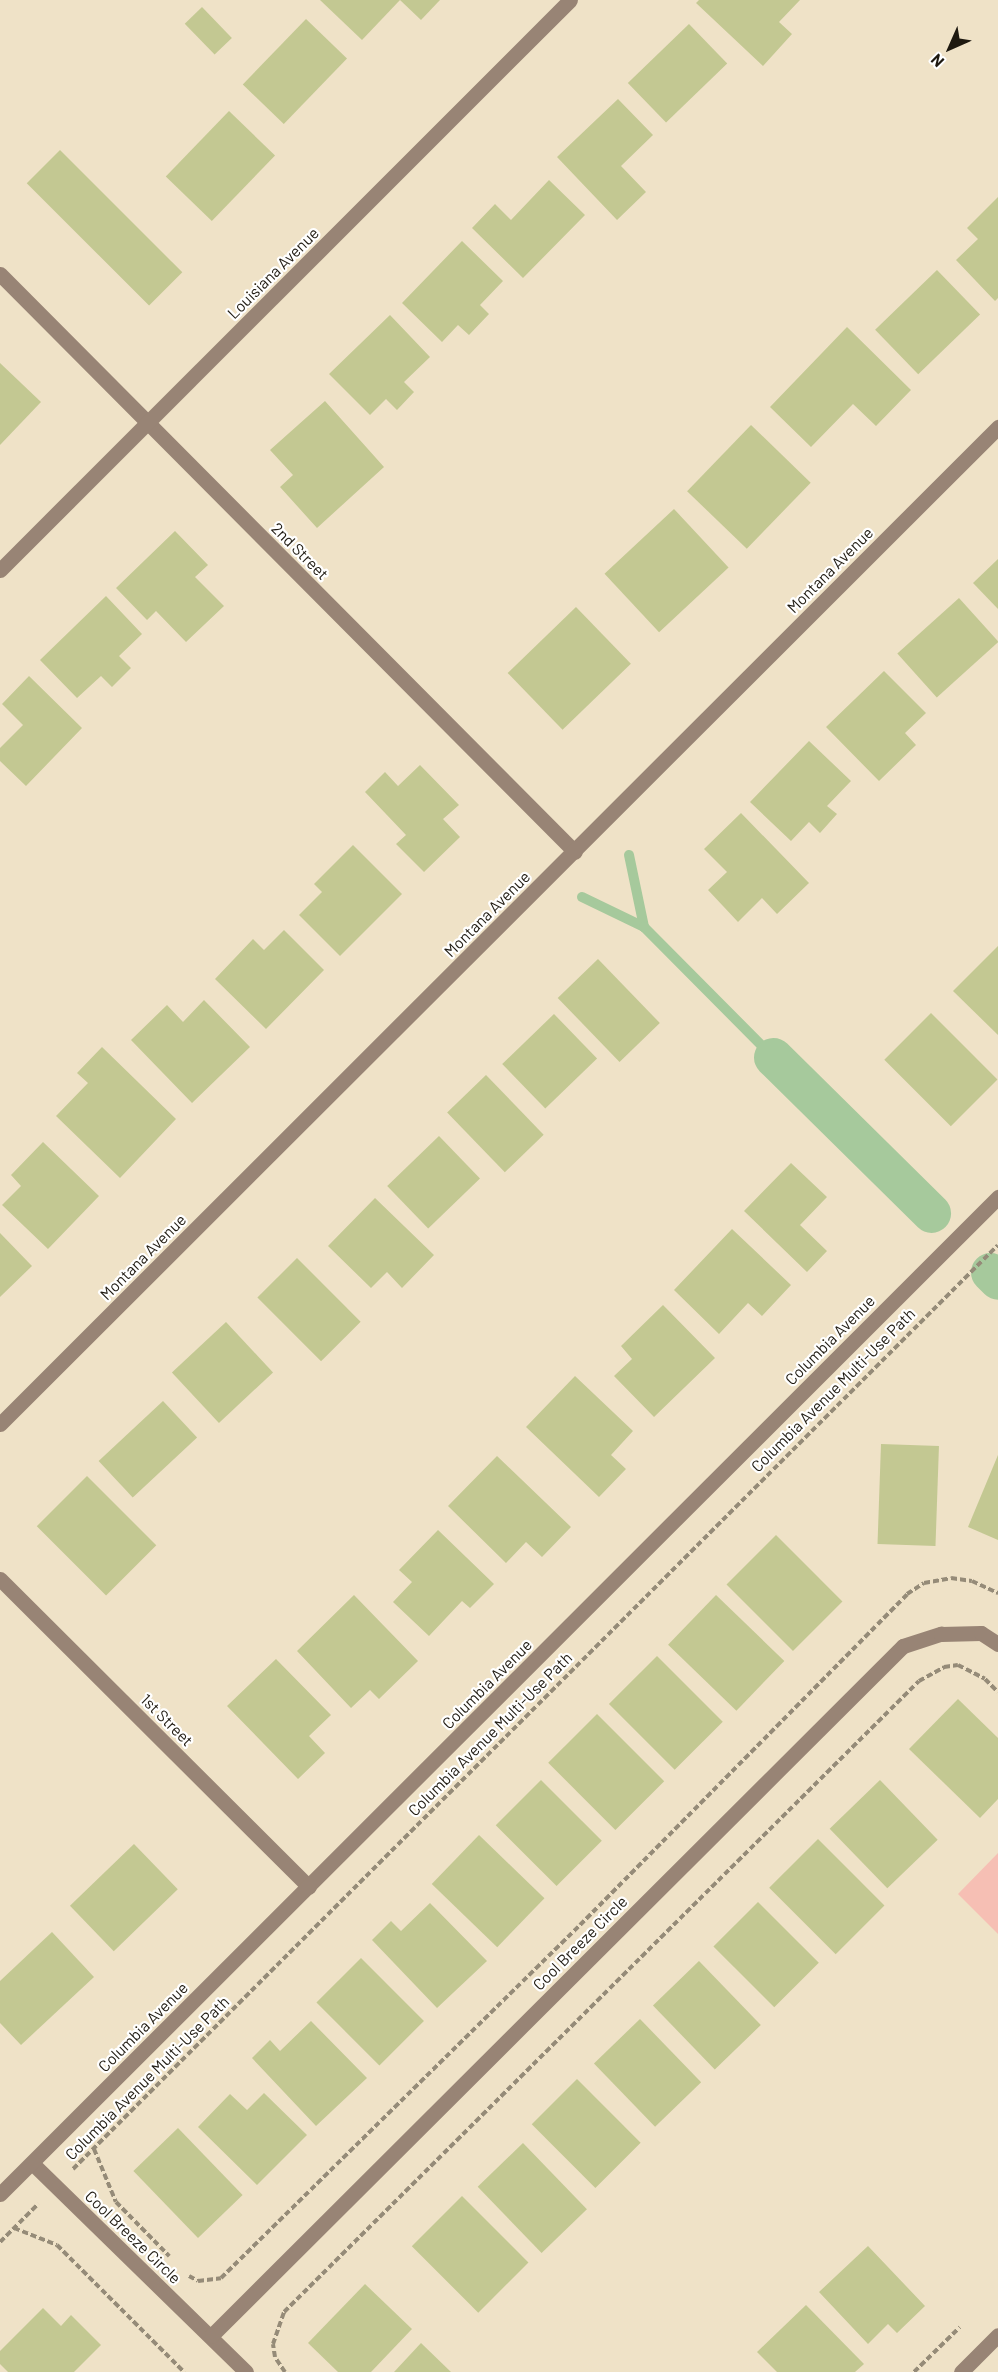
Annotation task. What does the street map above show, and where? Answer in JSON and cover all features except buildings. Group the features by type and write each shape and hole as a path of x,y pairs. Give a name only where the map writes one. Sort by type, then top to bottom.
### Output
{"street":[{"name":"Louisiana Avenue","path":"0,570 570,0"},
{"name":"2nd Street","path":"0,274 575,852"},
{"name":"Montana Avenue","path":"0,1424 575,852 998,426"},
{"name":"Columbia Avenue","path":"0,2194 998,1197"},
{"name":"1st Street","path":"0,1579 309,1887"},
{"name":"Cool Breeze Circle","path":"211,2336 903,1646 941,1634 981,1632 998,1644"},
{"name":"Cool Breeze Circle","path":"32,2163 246,2372"},
{"path":"961,2372 998,2335"}],"path":[{"name":"Columbia Avenue Multi-Use Path","path":"0,2242 998,1245"},
{"path":"181,2268 198,2281 221,2278 580,1925 907,1594 924,1583 951,1578 972,1581 998,1593"},
{"path":"285,2372 275,2357 273,2344 284,2312 919,1681 944,1667 958,1665 985,1679 998,1692"},
{"path":"94,2148 116,2202 173,2260"},
{"path":"15,2228 57,2245 184,2372"},
{"path":"914,2372 960,2326"}],"shaded area":[{"path":"998,1853 998,1934 958,1894"}],"waterway":[{"path":"629,855 644,927"},
{"path":"582,897 644,927 773,1057"},
{"path":"773,1057 931,1213"},
{"path":"990,1272 998,1280"}]}
